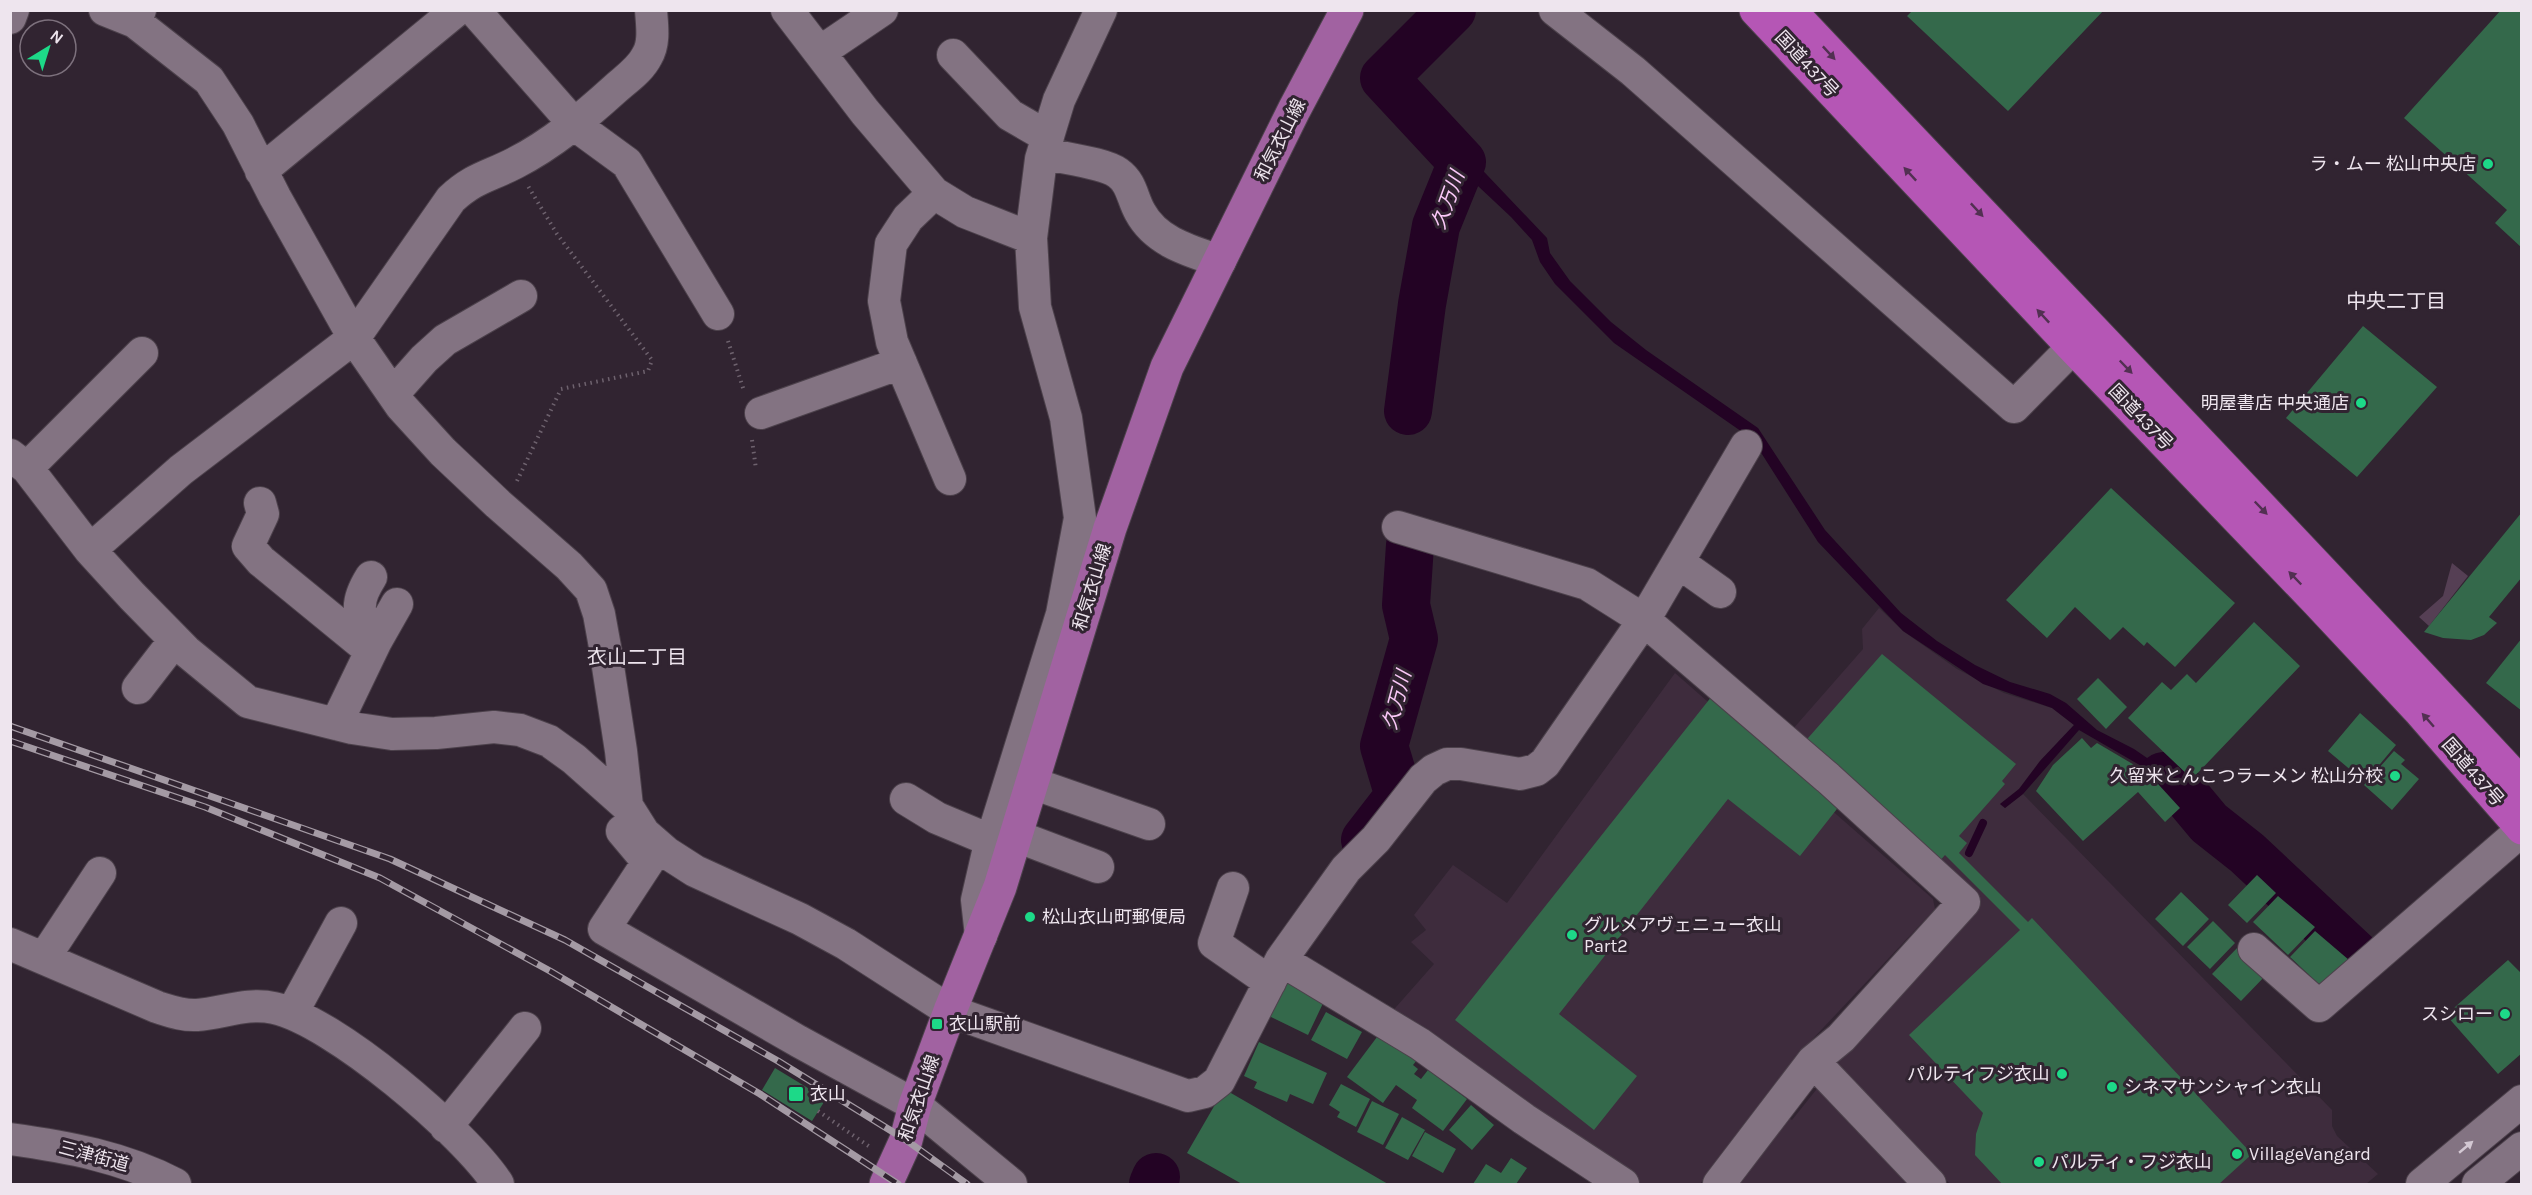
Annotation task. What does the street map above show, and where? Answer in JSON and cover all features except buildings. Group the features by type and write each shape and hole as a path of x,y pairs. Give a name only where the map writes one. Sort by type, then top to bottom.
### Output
{"highway":[{"name":"国道437号","path":"1756,10 2081,339 2335,584 2522,785"},
{"name":"国道437号","path":"1789,10 2081,339 2317,601 2419,710 2522,829"}],"main road":[{"name":"和気衣山線","path":"891,1174 906,1140 915,1105 950,1011 1000,887 1004,839 1032,783 1110,528 1163,378 1342,12"}],"street":[{"path":"10,18 13,10"},
{"path":"105,10 138,16 209,80 238,124 261,171 354,338 401,406 443,452 503,509 569,566 591,590 599,614 605,647 627,806"},
{"path":"261,171 457,10"},
{"path":"474,10 575,125 627,163 718,314"},
{"path":"90,550 181,470 354,338 451,199 466,185 514,164 575,125 636,71 648,55 652,37 651,10"},
{"path":"787,10 865,112 934,193 965,213 1031,238"},
{"path":"820,52 882,10"},
{"path":"1004,839 1062,614 1080,518 1066,418 1035,307 1031,238 1045,145 1059,99 1101,10"},
{"path":"1555,10 1633,71 2014,407 2081,339"},
{"path":"953,55 1010,115 1045,145 1112,170 1129,182 1140,213 1157,233 1179,247 1220,261"},
{"path":"934,193 908,218 891,244 884,301 892,342 950,479"},
{"path":"393,394 424,359 445,340 521,296"},
{"path":"142,353 19,462 90,550 175,640 248,702 336,724 392,734 436,733 494,727 520,730 549,741 574,759 627,806 644,833 667,853 695,871 801,919 846,944 950,1011 1176,1093 1194,1096 1210,1089 1219,1081 1275,971 1346,869 1376,839 1428,774 1440,766 1454,764 1520,774 1536,770 1545,763 1644,620 1746,446"},
{"path":"761,413 901,363"},
{"path":"260,503 263,514 248,546 261,561 374,646"},
{"path":"1398,527 1587,584 1644,620 1820,771 1964,902 1841,1038 1813,1061 1719,1185"},
{"path":"1678,562 1720,592"},
{"path":"371,577 360,595 360,611 374,646"},
{"path":"336,724 397,604"},
{"path":"138,688 175,640"},
{"path":"1032,783 1149,824"},
{"path":"906,799 937,818 1098,867"},
{"path":"627,806 611,818 648,862 604,929 798,1041 915,1105 1011,1185"},
{"path":"2254,949 2319,1006 2522,829"},
{"path":"44,958 100,873"},
{"path":"1233,888 1214,943 1420,1044 1524,1119 1623,1185"},
{"path":"292,1013 341,923"},
{"path":"10,944 157,1007 179,1014 196,1015 249,1006 273,1007 315,1024 350,1047 402,1087 446,1127 492,1175 498,1185"},
{"path":"446,1127 525,1028"},
{"path":"1813,1061 1930,1185"},
{"path":"2421,1185 2522,1101"},
{"name":"三津街道","path":"10,1139 71,1148 121,1160 175,1185"},
{"path":"2478,1185 2522,1148"}],"path":[{"path":"503,509 561,389 648,371 652,360 557,234 514,164"},
{"path":"818,1112 891,1174"}],"shaded area":[{"path":"1469,156 1547,238 1550,253 1570,281 1611,322 1646,350 1758,428 1825,530 1901,613 1937,641 1975,665 2010,682 2050,694 2066,703 2097,730 2134,749 2166,771 2188,789 2214,820 2205,827 2183,800 2150,771 2079,730 2023,794 2005,808 2000,804 2019,789 2040,761 2074,725 2052,708 1983,684 1903,631 1818,542 1748,436 1614,343 1555,284 1540,262 1532,240 1462,171"},
{"path":"2452,563 2468,576 2429,626 2419,617 2443,596"},
{"name":"パルティフジ衣山","path":"1879,608 1903,631 1957,669 2004,693 2052,708 2074,725 2040,761 2019,789 2000,804 2005,808 2023,794 2332,1110 2332,1126 2337,1136 2378,1174 2366,1184 1950,1184 1834,1063 1979,907 1785,738 1863,649 1862,629"},
{"path":"1675,673 1933,899 1935,909 1807,1045 1700,1184 1641,1184 1389,1015 1434,964 1411,942 1426,930 1414,915 1453,865 1507,903"},
{"path":"1820,1085 1915,1184 1737,1184 1787,1117 1792,1120"}],"waterway":[{"name":"久万川","path":"1408,411 1422,304 1436,226 1462,162 1384,78 1452,10"},
{"name":"久万川","path":"1365,840 1399,796 1384,746 1414,639 1406,605 1410,545"},
{"path":"2163,776 2184,793 2209,823 2247,853 2356,955"},
{"path":"1969,853 1983,823"},
{"name":"久万川","path":"1153,1184 1156,1177"}],"railway":[{"path":"10,726 390,859 565,940 778,1061 906,1140 967,1184"},
{"path":"10,741 205,807 380,878 550,971 760,1094 898,1184"}],"place":[{"name":"ラ・ムー 松山中央店","path":"2488,164"},
{"name":"明屋書店 中央通店","path":"2361,403"},
{"name":"久留米とんこつラーメン 松山分校","path":"2395,776"},
{"name":"松山衣山町郵便局","path":"1030,917"},
{"name":"グルメアヴェニュー衣山 Part2","path":"1572,935"},
{"name":"スシロー","path":"2505,1014"},
{"name":"衣山駅前","path":"937,1024"},
{"name":"パルティフジ衣山","path":"2062,1074"},
{"name":"シネマサンシャイン衣山","path":"2112,1087"},
{"name":"衣山","path":"796,1094"},
{"name":"VillageVangard","path":"2237,1154"},
{"name":"パルティ・フジ衣山","path":"2039,1162"}],"district":[{"name":"中央二丁目","path":"2396,301"},
{"name":"衣山二丁目","path":"637,657"}]}
